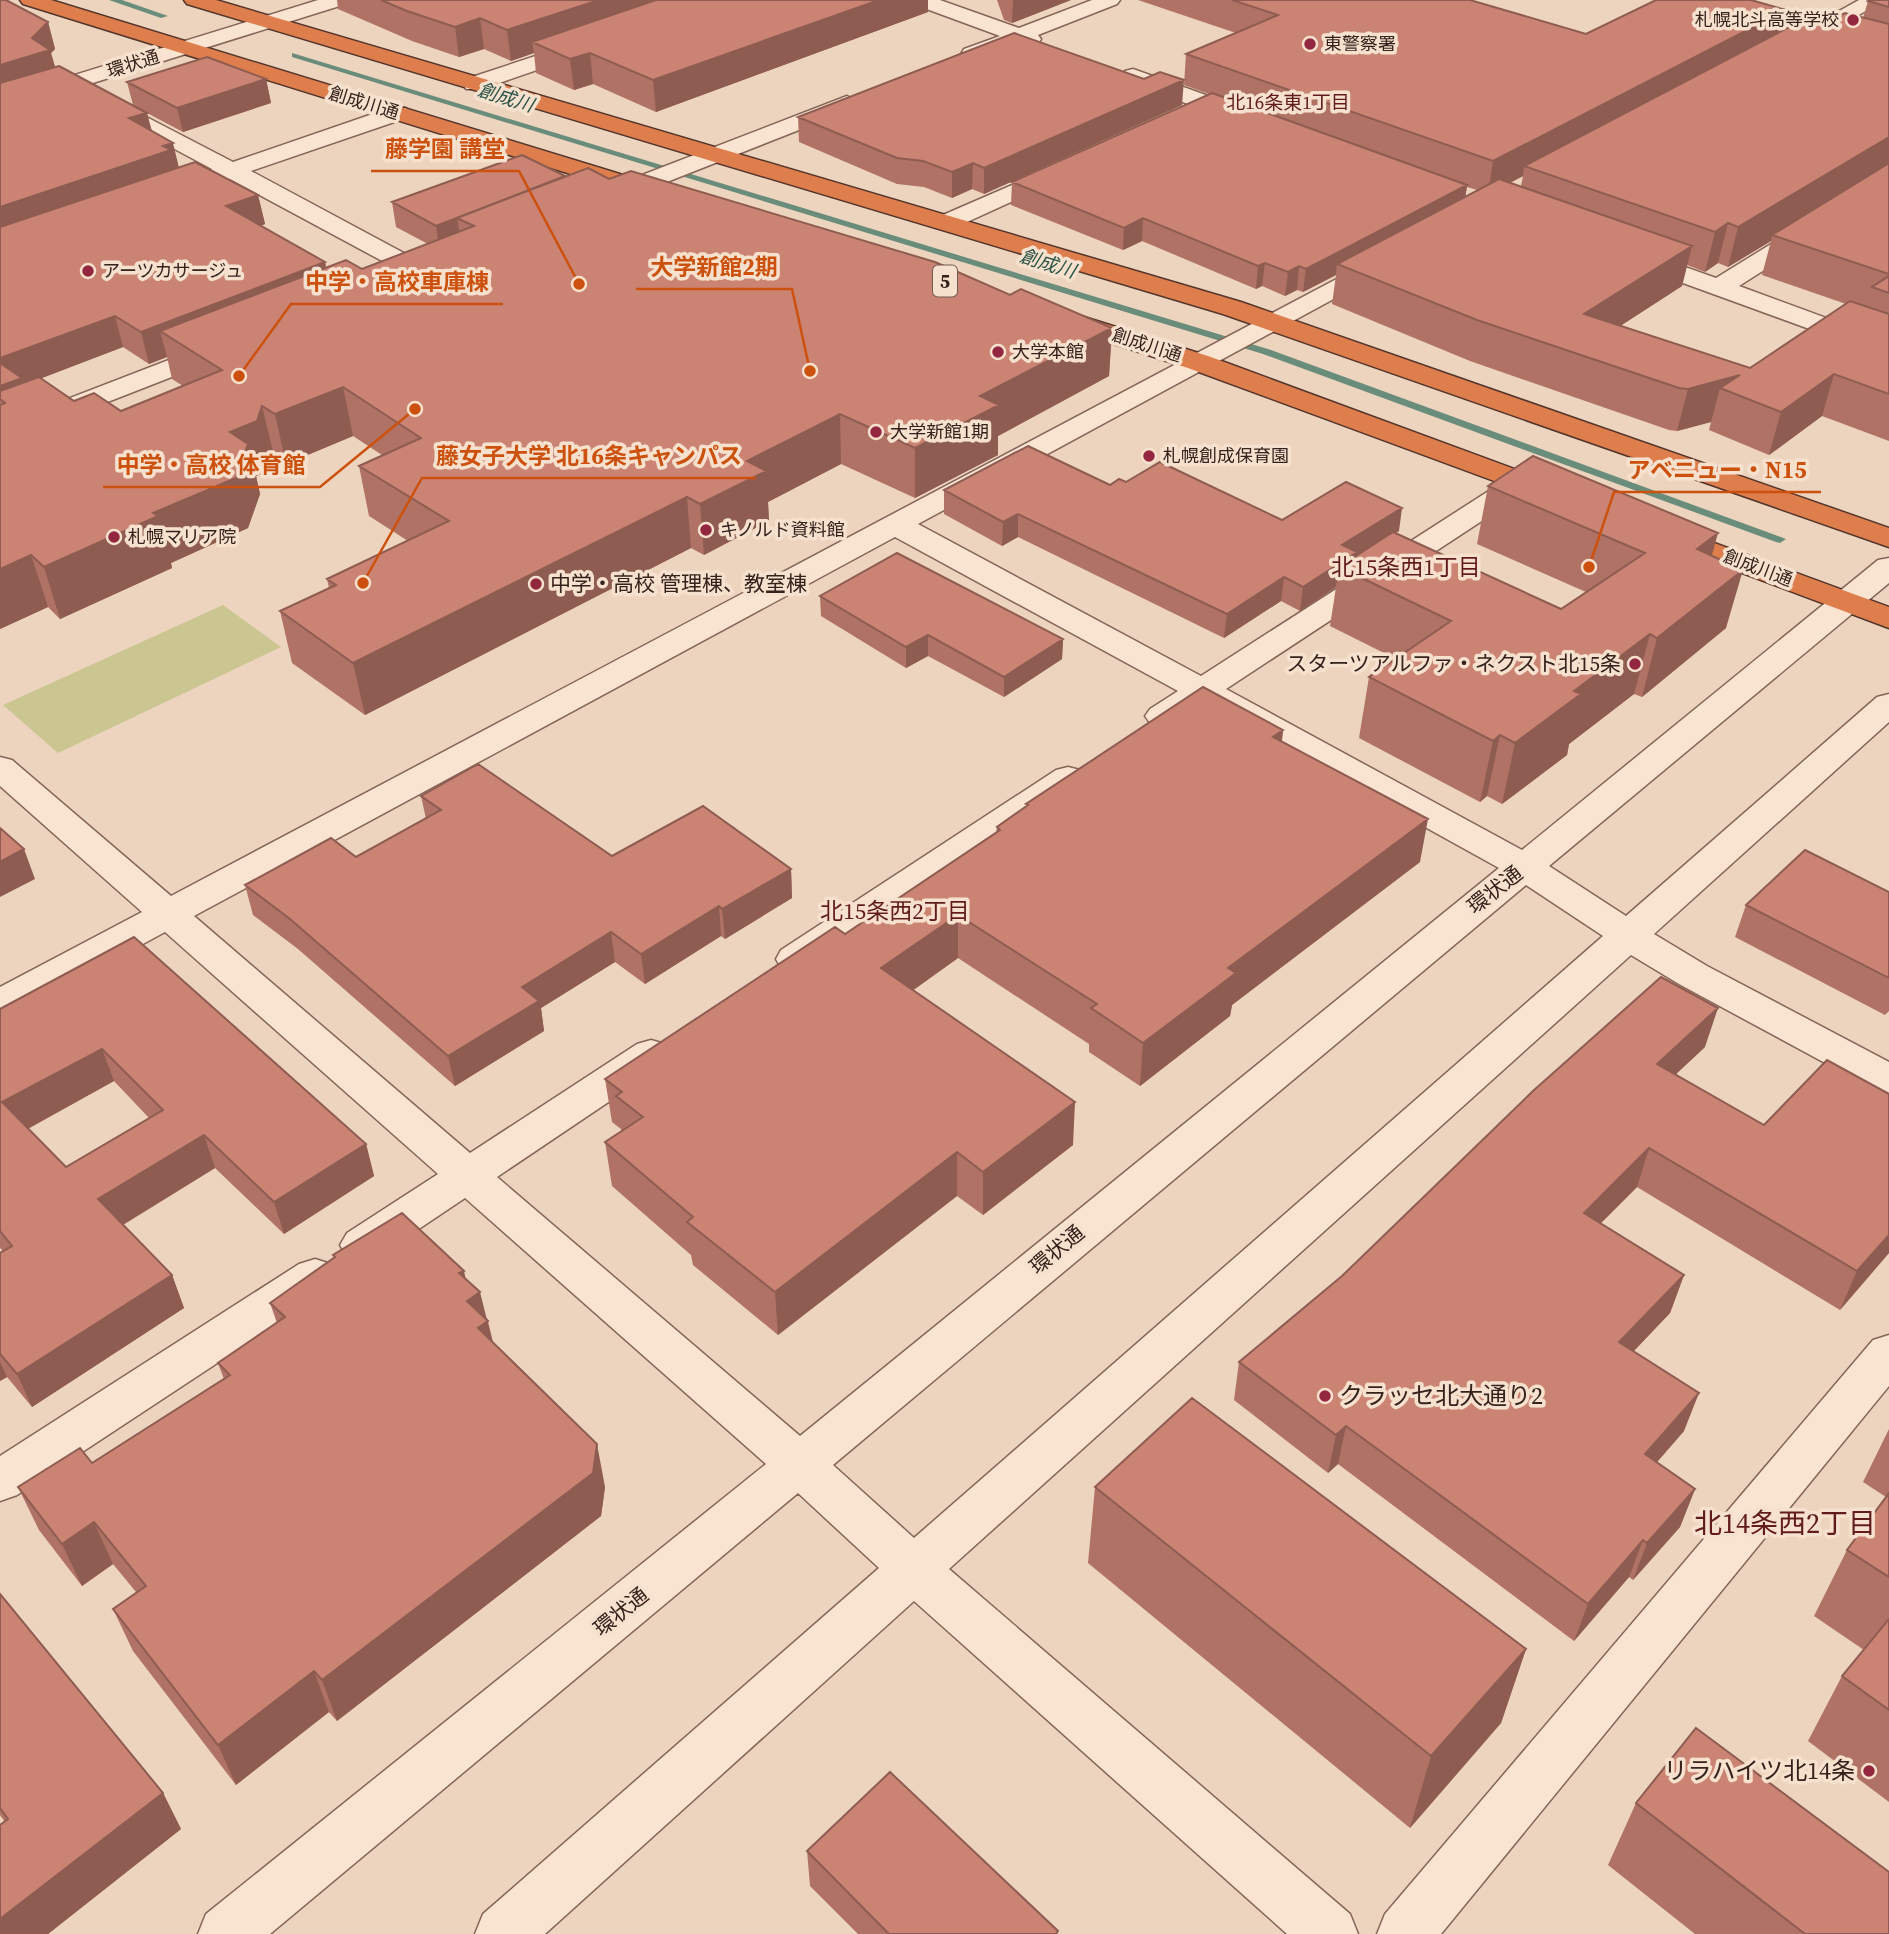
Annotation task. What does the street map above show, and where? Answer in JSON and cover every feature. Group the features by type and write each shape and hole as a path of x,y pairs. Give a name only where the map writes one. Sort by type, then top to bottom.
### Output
{"highway":[{"name":"創成川通","path":"30,0 398,114 645,182 689,203"},
{"path":"194,0 474,84 705,158 945,223 1265,327 1889,538"},
{"name":"創成川通","path":"1039,311 1208,356 1522,482 1574,500"},
{"name":"創成川通","path":"1638,524 1889,618"}],"street":[{"name":"環状通","path":"0,105 340,0"},
{"path":"920,0 1052,47"},
{"path":"956,61 1110,0"},
{"path":"1784,37 1812,33 1875,0"},
{"path":"1812,33 1838,41"},
{"path":"474,84 605,39"},
{"path":"1113,69 1276,128"},
{"path":"70,83 419,271"},
{"path":"584,206 865,96"},
{"path":"1186,116 1210,104"},
{"path":"156,197 398,114"},
{"path":"945,223 1084,161"},
{"path":"1718,288 1889,181"},
{"path":"0,1004 1404,250"},
{"path":"1615,250 1889,350"},
{"path":"393,281 444,261"},
{"path":"0,435 241,340"},
{"path":"1132,736 1522,482"},
{"path":"894,524 1525,867 1629,936 1889,1080"},
{"name":"環状通","path":"226,1934 1441,932 1525,867 1889,567"},
{"path":"502,1934 1889,704"},
{"path":"762,981 1097,759"},
{"path":"0,768 799,1464 914,1570 1331,1934"},
{"path":"0,1481 681,1035"},
{"path":"1405,1934 1889,1353"}],"shaded area":[{"path":"223,605 281,647 58,753 3,705"}],"building":[{"path":"0,0 6,0 48,22 32,38 50,50 0,65"},
{"path":"381,0 599,0 507,30 480,18 455,27"},
{"path":"656,0 879,0 653,80 590,53 570,59 532,42"},
{"path":"1232,0 1470,0 1586,34 1656,0 1751,0 1786,10 1493,161 1186,54 1278,15"},
{"path":"1889,0 1889,7 1868,1"},
{"path":"1816,13 1835,18 1845,13 1889,24 1889,137 1738,227 1728,223 1715,232 1524,166"},
{"path":"1014,33 1144,79 1160,72 1184,80 984,168 973,163 952,172 923,161 897,158 798,117"},
{"path":"207,57 266,79 177,108 127,82"},
{"path":"59,66 147,113 129,118 173,143 163,146 171,150 0,207 0,83"},
{"path":"1212,93 1467,185 1306,269 1299,266 1288,272 1265,263 1258,266 1143,218 1124,228 1012,182"},
{"path":"522,155 565,176 436,226 392,202"},
{"path":"195,162 258,195 226,206 325,262 141,332 115,316 0,358 0,227"},
{"path":"1889,163 1889,274 1772,235"},
{"path":"588,168 609,179 631,171 935,262 1010,295 1021,289 1112,328 980,396 999,405 915,448 840,414 747,461 766,471 700,504 687,497 353,663 280,611 336,585 327,579 449,521 359,466 421,438 343,387 275,414 262,406 257,421 230,432 248,444 236,478 153,513 158,516 44,567 31,555 0,569 0,405 5,403 0,399 0,391 39,377 74,401 94,393 121,411 222,370 160,331 346,260 362,269 474,226 457,218"},
{"path":"1499,179 1692,246 1584,314 1750,368 1850,301 1889,314 1889,394 1834,374 1781,412 1720,388 1740,375 1688,389 1679,388 1477,320 1337,264"},
{"path":"1889,276 1889,293 1872,287"},
{"path":"0,363 22,378 0,386"},
{"path":"1028,446 1110,485 1119,479 1126,482 1160,462 1282,520 1346,482 1402,508 1342,545 1357,552 1303,587 1284,577 1227,614 1018,514 1003,522 944,490"},
{"path":"1533,456 1718,533 1697,549 1743,570 1657,638 1650,634 1574,691 1581,694 1515,743 1500,735 1493,741 1369,677 1451,621 1339,567 1393,532 1561,609 1645,553 1488,486"},
{"path":"897,553 1063,639 1004,677 928,635 906,647 820,596"},
{"path":"1203,687 1283,730 1273,737 1428,819 1228,968 1236,973 1143,1043 1091,1008 1097,1004 958,915 881,968 1075,1102 983,1172 957,1152 775,1292 687,1222 693,1217 605,1142 643,1117 616,1096 622,1092 605,1079 835,927 845,934 1000,830 997,827 1028,805 1026,804"},
{"path":"478,764 612,856 703,806 791,869 722,909 719,906 641,954 611,932 522,987 539,1001 448,1056 290,919 245,885 331,838 356,857 441,810 421,796"},
{"path":"0,828 24,849 0,862"},
{"path":"1805,850 1889,892 1889,978 1746,905"},
{"path":"134,937 366,1144 274,1202 204,1135 98,1199 172,1275 17,1374 0,1354 0,1253 12,1246 0,1231 0,1009","holes":["102,1049 163,1110 66,1167 2,1102"]},
{"path":"1661,977 1718,1008 1657,1064 1764,1125 1827,1060 1889,1094 1889,1235 1857,1271 1649,1148 1584,1213 1684,1275 1619,1342 1699,1393 1645,1454 1695,1489 1647,1543 1643,1540 1588,1604 1346,1426 1336,1435 1239,1362 1342,1276 1533,1091"},
{"path":"402,1213 464,1271 459,1273 480,1292 467,1301 488,1321 478,1328 597,1444 593,1473 322,1680 314,1671 218,1745 113,1609 146,1586 94,1522 62,1544 18,1487 80,1448 92,1463 230,1375 218,1363 285,1317 270,1303 335,1257 333,1255"},
{"path":"1192,1398 1526,1649 1431,1756 1095,1487"},
{"path":"1889,1493 1889,1577 1847,1550"},
{"path":"0,1594 163,1793 0,1919 0,1825 8,1819 0,1808"},
{"path":"1889,1619 1889,1710 1842,1676"},
{"path":"1696,1728 1889,1872 1889,1934 1805,1934 1636,1803"},
{"path":"890,1772 1058,1931 1056,1934 889,1934 807,1851"}],"waterway":[{"name":"創成川","path":"113,0 164,16"},
{"name":"創成川","path":"295,55 1267,352 1780,539"}],"place":[{"name":"札幌北斗高等学校","path":"1853,20"},
{"name":"東警察署","path":"1310,44"},
{"name":"アーツカサージュ","path":"88,271"},
{"name":"藤学園 講堂","path":"579,284"},
{"name":"大学本館","path":"998,352"},
{"name":"大学新館2期","path":"810,371"},
{"name":"中学・高校車庫棟","path":"239,376"},
{"name":"中学・高校 体育館","path":"415,409"},
{"name":"大学新館1期","path":"876,432"},
{"name":"札幌創成保育園","path":"1149,456"},
{"name":"キノルド資料館","path":"706,530"},
{"name":"札幌マリア院","path":"114,537"},
{"name":"アベニュー・N15","path":"1589,567"},
{"name":"藤女子大学 北16条キャンパス","path":"363,583"},
{"name":"中学・高校 管理棟、教室棟","path":"536,584"},
{"name":"スターツアルファ・ネクスト北15条","path":"1635,664"},
{"name":"クラッセ北大通り2","path":"1325,1396"},
{"name":"リラハイツ北14条","path":"1869,1771"}],"district":[{"name":"北16条東1丁目","path":"1288,102"},
{"name":"北15条西1丁目","path":"1406,567"},
{"name":"北15条西2丁目","path":"895,911"},
{"name":"北14条西2丁目","path":"1785,1523"}]}
